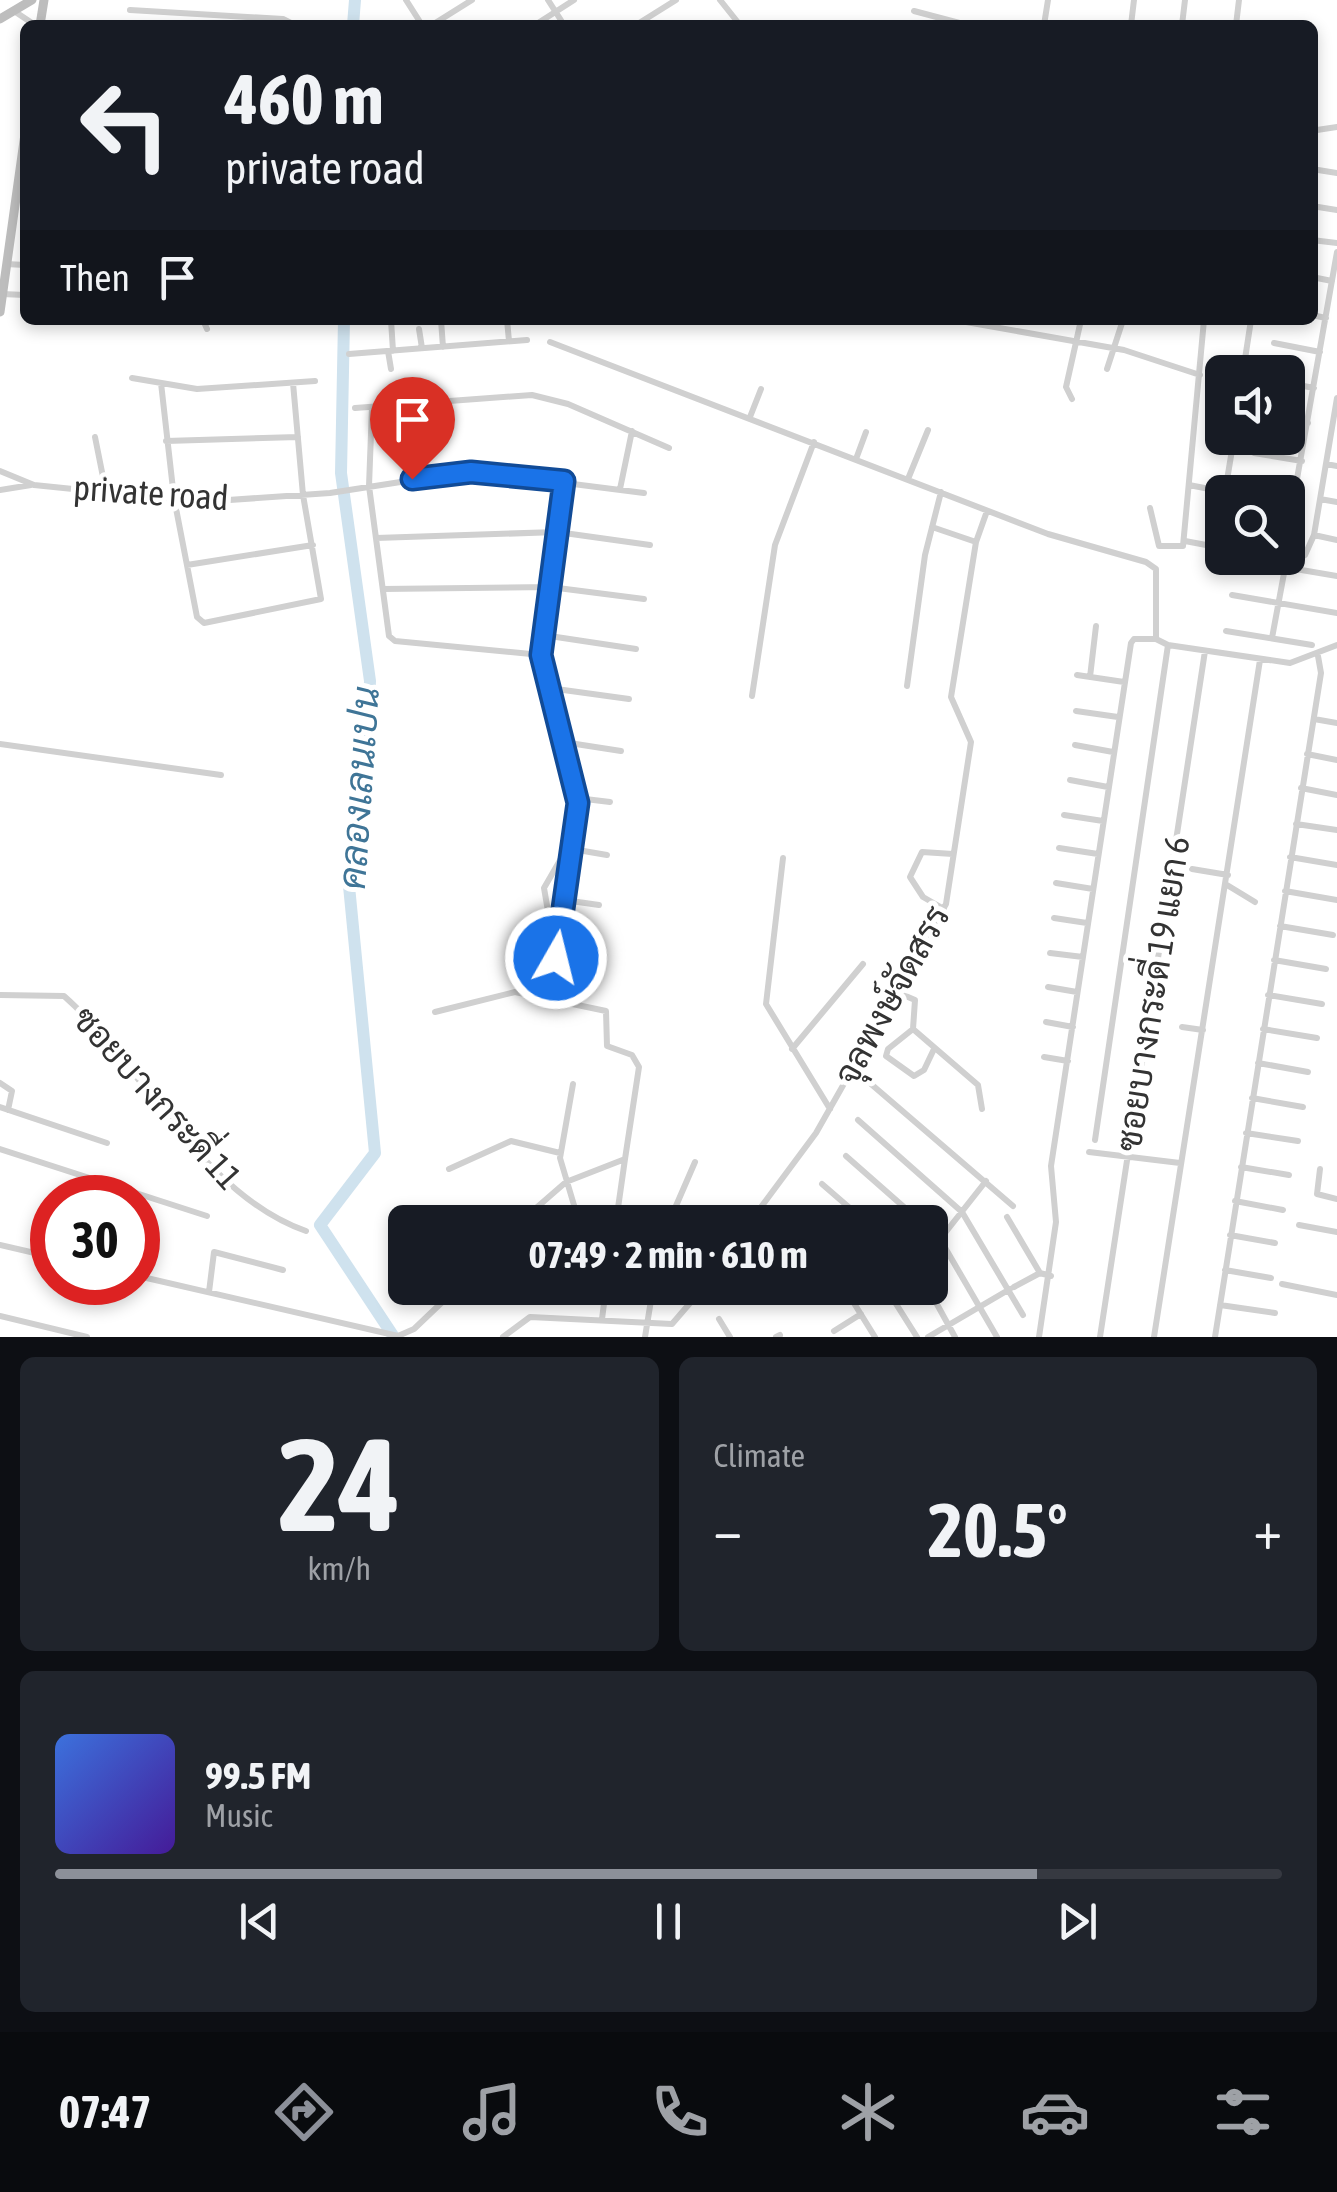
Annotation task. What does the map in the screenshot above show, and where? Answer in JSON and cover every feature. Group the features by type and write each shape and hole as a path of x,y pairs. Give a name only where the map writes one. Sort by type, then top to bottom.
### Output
{"street":[{"path":"0,19 32,0"},
{"path":"440,20 472,0"},
{"path":"548,0 561,20"},
{"path":"543,20 574,0"},
{"path":"644,20 676,0"},
{"path":"720,0 736,20"},
{"path":"130,10 285,20"},
{"path":"14,11 29,20"},
{"path":"914,11 948,20"},
{"path":"1318,130 1337,128"},
{"path":"0,312 20,169"},
{"path":"13,218 20,219"},
{"path":"1297,475 1337,252"},
{"path":"6,264 20,265"},
{"path":"1318,278 1332,281"},
{"path":"1318,316 1326,318"},
{"path":"205,325 206,329"},
{"path":"391,325 391,369"},
{"path":"441,325 443,346"},
{"path":"507,325 508,341"},
{"path":"984,325 1114,348 1200,375"},
{"path":"1072,399 1066,387 1072,340 1078,325"},
{"path":"1107,369 1121,325"},
{"path":"1150,508 1159,546 1180,546 1185,541 1204,325"},
{"path":"1246,355 1250,325"},
{"path":"419,329 422,348"},
{"path":"350,354 528,340"},
{"path":"550,342 987,511 1150,565 1156,575 1156,640"},
{"path":"1274,344 1320,352"},
{"path":"132,378 197,389 315,381"},
{"path":"160,383 174,498 197,617 204,623 319,601 303,494 294,383"},
{"path":"1305,386 1314,388"},
{"path":"750,417 760,390"},
{"path":"354,408 532,395 568,404 669,448"},
{"path":"1305,554 1314,535 1337,398"},
{"path":"372,407 369,486 391,639 541,655"},
{"path":"908,479 928,430"},
{"path":"620,489 632,431"},
{"path":"856,459 866,432"},
{"path":"95,436 106,492"},
{"path":"166,442 298,437"},
{"path":"752,696 775,546 814,442"},
{"path":"1268,455 1302,460"},
{"path":"1326,464 1337,466"},
{"path":"369,486 471,472 644,493"},
{"path":"0,474 32,485"},
{"path":"556,955 577,798 541,655 564,481"},
{"path":"0,490 32,485"},
{"name":"private road","path":"32,485 200,502 330,493 369,486"},
{"path":"1189,485 1205,488"},
{"path":"906,686 940,492"},
{"path":"1320,499 1337,502"},
{"name":"จุลพงษ์จัดสรร","path":"762,1205 830,1109 944,909 971,742 952,697 976,542 987,511"},
{"path":"932,527 976,542"},
{"path":"376,538 557,532 650,546"},
{"path":"1314,535 1337,540"},
{"path":"1185,541 1205,545"},
{"path":"187,565 313,546"},
{"path":"1305,571 1337,576"},
{"path":"1272,638 1284,575"},
{"path":"383,590 550,586 644,599"},
{"path":"1232,594 1337,614"},
{"path":"1090,677 1096,626"},
{"path":"1226,630 1312,645"},
{"path":"543,635 636,649"},
{"path":"1039,1337 1051,1276 1056,1214 1050,1176 1132,640 1156,640 1205,652 1298,663 1337,645"},
{"path":"1095,1140 1168,645"},
{"name":"ซอยบางกระดี่ 19 แยก 6","path":"1100,1337 1205,652"},
{"path":"1215,1337 1321,673 1318,656"},
{"name":"ซอยบางกระดี่ 19 แยก 6","path":"1154,1337 1260,660"},
{"path":"1076,676 1124,682"},
{"path":"549,688 629,699"},
{"path":"1076,711 1118,718"},
{"path":"1314,719 1337,723"},
{"path":"563,742 621,751"},
{"path":"0,744 221,775"},
{"path":"1075,744 1113,752"},
{"path":"1306,754 1337,760"},
{"path":"1070,780 1108,787"},
{"path":"1301,788 1337,795"},
{"path":"577,798 610,802"},
{"path":"1064,816 1103,821"},
{"path":"1296,824 1337,830"},
{"path":"556,955 544,888 574,836"},
{"path":"1059,848 1098,854"},
{"path":"572,849 607,855"},
{"path":"944,909 923,897 910,876 922,852 954,854"},
{"path":"1290,857 1337,865"},
{"path":"782,858 766,1004 830,1109"},
{"path":"1192,869 1228,875"},
{"path":"1056,883 1093,889"},
{"path":"1227,885 1255,902"},
{"path":"1285,891 1337,900"},
{"path":"564,900 599,905"},
{"path":"1054,918 1088,923"},
{"path":"1280,926 1333,935"},
{"path":"1050,953 1082,957"},
{"path":"534,957 556,955"},
{"path":"1274,960 1326,968"},
{"path":"792,1049 862,964"},
{"path":"1048,987 1077,992"},
{"path":"435,1012 515,992 606,1010 607,1046 632,1055 638,1067 618,1205"},
{"path":"894,992 916,1000 912,1030 888,1049 886,1056 914,1076 924,1070 934,1049"},
{"path":"1268,995 1322,1004"},
{"name":"ซอยบางกระดี่ 11","path":"0,996 64,996 229,1183 280,1222 306,1230"},
{"path":"1046,1022 1072,1027"},
{"path":"1182,1027 1203,1030"},
{"path":"1263,1029 1317,1038"},
{"path":"912,1030 980,1088 982,1109"},
{"path":"1044,1057 1068,1061"},
{"path":"1258,1064 1308,1072"},
{"path":"0,1083 12,1091 4,1109 107,1142"},
{"path":"572,1084 570,1117 560,1153 573,1205"},
{"path":"871,1084 1013,1206"},
{"path":"1252,1098 1303,1107"},
{"path":"858,1120 962,1212 1012,1288 1023,1315"},
{"path":"1246,1133 1298,1141"},
{"path":"449,1169 511,1141 560,1153"},
{"path":"0,1149 208,1216"},
{"path":"1089,1152 1180,1163"},
{"path":"846,1156 902,1205"},
{"path":"540,1205 566,1182 625,1159"},
{"path":"676,1205 695,1162"},
{"path":"1240,1167 1289,1175"},
{"path":"1320,1168 1317,1194 1337,1199"},
{"path":"948,1229 986,1181"},
{"path":"822,1184 846,1205"},
{"path":"1235,1201 1284,1210"},
{"path":"1007,1217 1040,1274"},
{"path":"1299,1224 1337,1232"},
{"path":"1230,1235 1274,1243"},
{"path":"0,1245 30,1252"},
{"path":"209,1292 214,1252 283,1270"},
{"path":"948,1253 997,1337"},
{"path":"1225,1270 1271,1278"},
{"path":"928,1337 1040,1274 1051,1276"},
{"path":"160,1281 398,1336 414,1329 440,1305"},
{"path":"1282,1284 1337,1294"},
{"path":"1220,1304 1275,1313"},
{"path":"602,1319 604,1305"},
{"path":"644,1337 650,1305"},
{"path":"504,1337 530,1316 676,1323 690,1305"},
{"path":"856,1305 875,1337"},
{"path":"897,1305 917,1337"},
{"path":"937,1305 955,1337"},
{"path":"834,1331 862,1314"},
{"path":"0,1316 81,1336"},
{"path":"719,1320 730,1337"}],"waterway":[{"name":"คลองเลนเปน","path":"353,20 355,0"},
{"name":"คลองเลนเปน","path":"344,325 341,473 370,681 364,798 349,886 375,1153 320,1225 394,1337"}],"route":[{"path":"412,479 499,472 564,481 541,655 578,803 556,958"}]}
